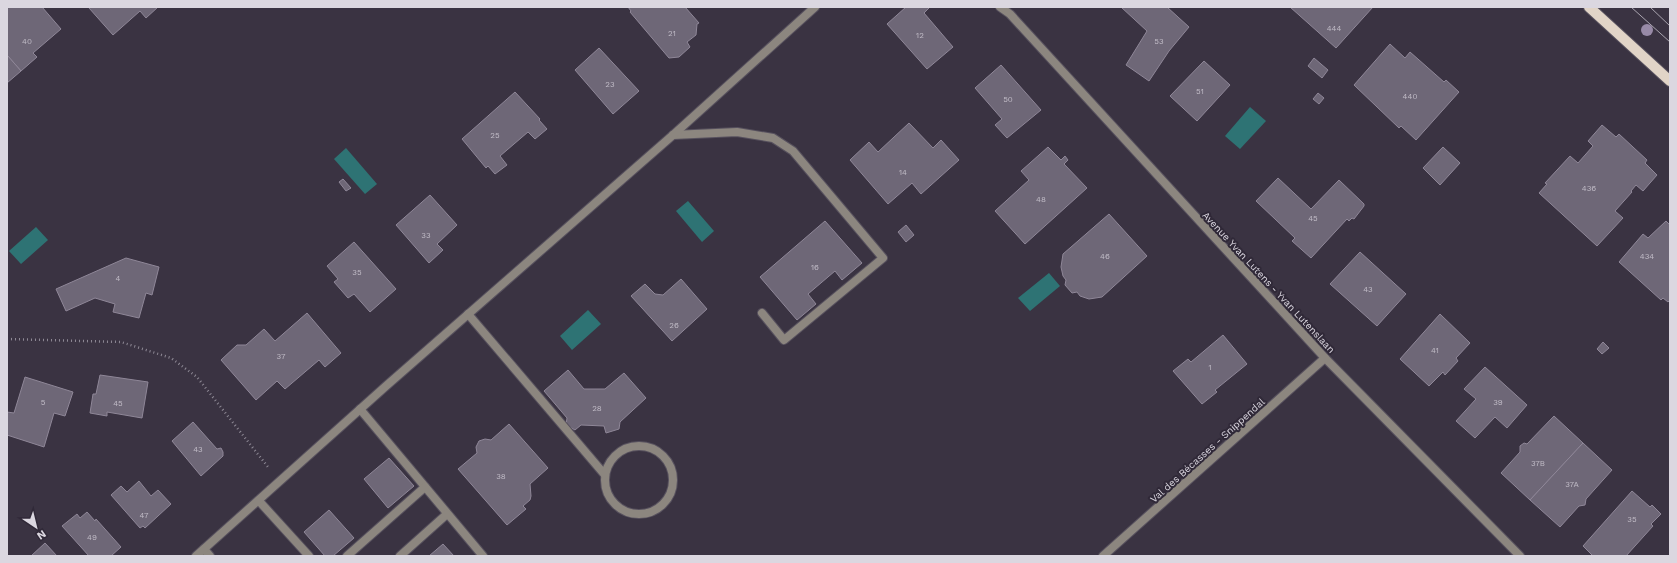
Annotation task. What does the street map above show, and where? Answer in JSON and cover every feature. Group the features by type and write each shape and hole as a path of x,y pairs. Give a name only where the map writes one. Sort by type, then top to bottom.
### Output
{"main road":[{"path":"1589,7 1670,81"}],"street":[{"path":"196,556 360,409 673,135 815,7"},
{"name":"Avenue Yvan Lutens - Yvan Lutenslaan","path":"1000,7 1008,11 1325,358 1520,556"},
{"path":"673,135 737,132 773,138 793,151 883,258 784,340 762,313"},
{"path":"468,314 605,475 605,486 608,496 616,506 625,512 636,515 647,514 657,510 666,503 672,493 674,482 668,460 659,452 649,447 637,446 626,449 616,455 609,464 605,475"},
{"name":"Val des Bécasses - Snippendal","path":"1103,556 1325,358"},
{"path":"360,409 483,556"},
{"path":"347,556 425,487"},
{"path":"259,501 309,556"},
{"path":"400,556 448,514"},
{"path":"204,549 210,556"}],"path":[{"path":"7,339 121,342 171,358 198,377 280,482"}],"shaded area":[{"path":"1250,107 1266,121 1240,149 1225,136"},
{"path":"346,148 377,184 365,194 334,159"},
{"path":"688,201 714,231 702,242 676,211"},
{"path":"36,227 48,240 21,264 9,251"},
{"path":"1049,273 1060,286 1030,311 1018,298"},
{"path":"588,310 601,324 572,350 560,336"}],"building":[{"path":"7,7 42,7 61,29 33,53 37,57 21,71 7,55"},
{"path":"158,7 146,18 140,11 113,35 89,8"},
{"path":"628,7 685,7 699,23 697,24 696,35 687,42 690,47 679,57 669,58 630,12 631,11"},
{"path":"906,7 930,7 924,13 953,47 927,69 887,24"},
{"path":"1121,7 1167,7 1189,27 1169,51 1149,81 1126,65 1147,31"},
{"path":"1290,7 1373,7 1336,48"},
{"path":"1390,44 1405,58 1410,52 1444,82 1446,80 1459,92 1416,140 1401,126 1399,128 1354,85"},
{"path":"599,48 639,91 613,114 575,70"},
{"path":"7,55 21,71 7,83"},
{"path":"1314,58 1328,70 1322,78 1308,66"},
{"path":"1204,61 1230,85 1197,121 1170,96"},
{"path":"1001,65 1041,110 1007,138 995,125 1002,119 975,88"},
{"path":"515,92 540,119 539,120 547,129 535,139 528,132 500,156 507,165 495,174 488,166 486,168 462,139"},
{"path":"1318,93 1324,98 1319,104 1313,99"},
{"path":"909,123 933,148 941,140 959,160 921,194 912,183 888,204 850,160 869,142 878,152"},
{"path":"1602,125 1616,137 1619,134 1647,160 1645,163 1657,175 1643,191 1636,185 1631,191 1632,192 1615,211 1623,218 1597,246 1539,193 1547,184 1545,183 1570,156 1578,163 1593,146 1588,141"},
{"path":"1048,147 1061,160 1065,156 1068,160 1064,164 1087,188 1025,244 995,211 1029,180 1021,171"},
{"path":"1443,147 1460,163 1440,185 1423,168"},
{"path":"1278,178 1311,209 1339,180 1364,204 1364,206 1354,219 1352,218 1349,221 1347,219 1311,258 1292,241 1295,238 1256,201"},
{"path":"343,179 351,188 346,191 339,182"},
{"path":"430,195 457,225 437,244 443,250 429,263 396,225"},
{"path":"1109,214 1147,256 1102,297 1089,299 1080,296 1077,292 1072,293 1065,285 1066,280 1063,276 1061,267 1063,254"},
{"path":"825,221 862,263 842,280 835,271 808,294 816,304 797,320 760,277"},
{"path":"1666,221 1670,225 1670,300 1668,302 1663,298 1661,300 1619,262 1643,234 1648,238"},
{"path":"906,225 914,235 906,242 898,232"},
{"path":"354,242 396,289 370,312 354,294 348,298 334,282 338,279 327,266"},
{"path":"1360,252 1406,294 1377,326 1330,284"},
{"path":"126,258 159,267 152,295 146,293 139,318 113,312 115,304 95,298 66,311 56,289"},
{"path":"681,279 707,309 672,341 631,296 645,284 655,294 663,295"},
{"path":"307,313 341,353 325,367 319,360 285,389 277,381 256,400 221,360 237,345 246,345 264,329 275,341"},
{"path":"1440,314 1470,343 1456,358 1458,361 1445,375 1443,372 1429,386 1400,359"},
{"path":"1223,335 1247,364 1215,390 1217,392 1202,404 1173,371 1188,359 1191,362"},
{"path":"1603,342 1609,348 1602,354 1597,349"},
{"path":"1485,367 1527,405 1507,428 1495,417 1475,438 1456,421 1476,399 1464,389"},
{"path":"568,370 584,389 605,389 624,373 646,398 620,422 619,429 606,433 604,426 581,425 575,430 566,425 567,418 544,391"},
{"path":"100,375 148,382 142,418 107,412 107,416 90,413 93,394 96,394"},
{"path":"25,377 73,392 65,416 54,413 44,447 7,435 7,412 14,413"},
{"path":"1554,416 1583,443 1530,500 1501,473 1520,452 1520,446 1524,443 1527,444"},
{"path":"193,422 217,449 221,448 223,452 223,456 201,476 172,441"},
{"path":"509,424 548,468 530,484 530,500 523,506 526,509 507,525 458,469 477,453 476,447 479,441 485,439 491,440"},
{"path":"1583,443 1612,470 1586,499 1585,505 1579,506 1560,527 1530,500"},
{"path":"389,458 414,486 388,508 364,479"},
{"path":"139,481 151,496 158,490 171,504 145,528 143,526 140,528 111,495 121,486 127,492"},
{"path":"1632,491 1650,507 1652,505 1661,514 1651,524 1653,526 1626,556 1593,556 1583,546"},
{"path":"329,510 354,538 333,556 325,556 304,532"},
{"path":"87,512 95,521 96,519 121,547 111,556 89,556 62,526 77,514 80,518"},
{"path":"45,543 57,556 31,556"},
{"path":"443,544 454,556 429,556"}],"tram line":[{"path":"1631,7 1670,42"},
{"path":"1650,7 1670,26"}]}
